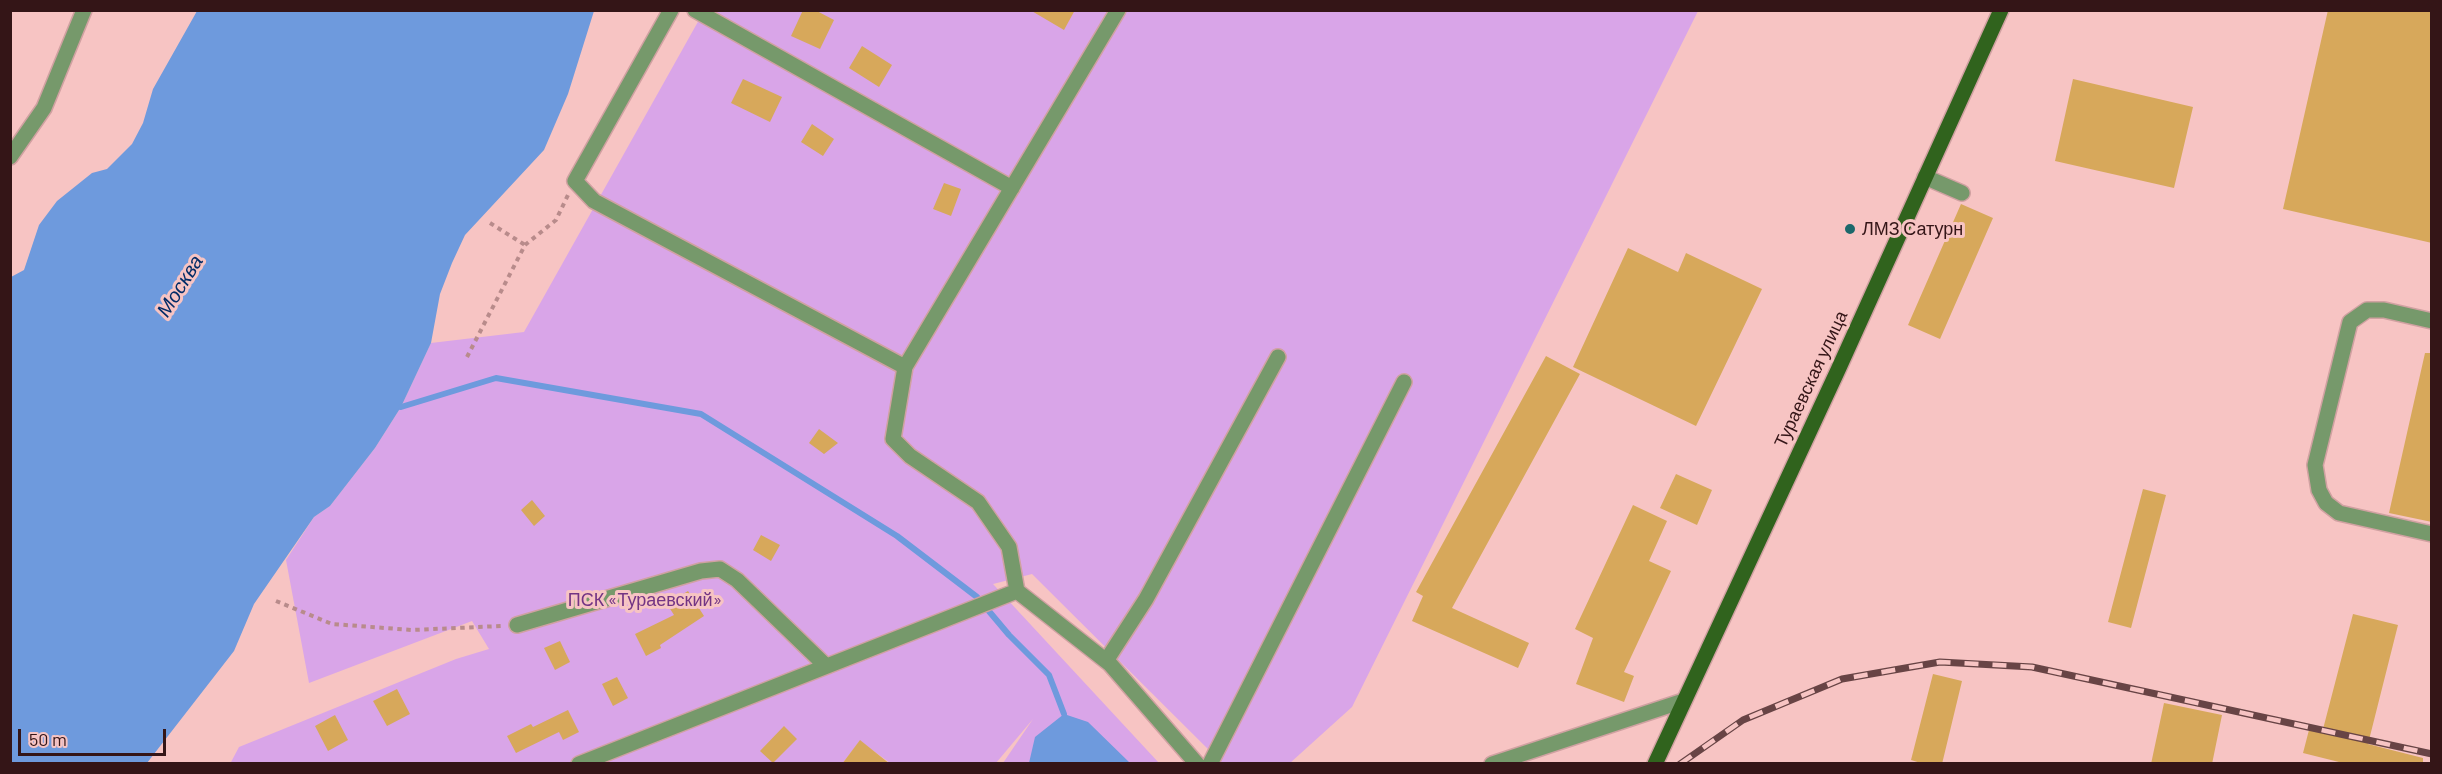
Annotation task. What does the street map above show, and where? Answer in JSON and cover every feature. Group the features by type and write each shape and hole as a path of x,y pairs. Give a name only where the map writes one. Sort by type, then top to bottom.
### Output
{"main road":[{"name":"Тураевская улица","path":"1655,764 2001,10"}],"street":[{"path":"10,157 44,108 84,10"},
{"path":"671,10 575,181 594,201 905,367"},
{"path":"695,10 1012,188"},
{"path":"1118,10 905,367 893,440 910,456 978,502 1009,547 1017,591 1106,661 1197,764"},
{"path":"1926,177 1962,193"},
{"path":"2432,321 2384,310 2367,310 2350,322 2315,465 2319,490 2326,503 2339,513 2432,534"},
{"path":"1106,661 1146,599 1278,357"},
{"path":"1210,764 1404,382"},
{"path":"517,625 701,571 720,569 737,580 825,666"},
{"path":"579,764 597,760 825,666 1017,591"},
{"path":"1492,764 1683,701"}],"path":[{"path":"467,357 525,245 556,220 575,181"},
{"path":"490,223 525,245"},
{"path":"276,601 332,624 412,630 517,625"}],"green space":[{"name":"ПСК «Тураевский»","path":"704,11 1698,11 1352,707 1290,763 1222,763 1032,574 993,584 1159,763 1003,763 1033,719 996,763 890,763 860,741 842,764 230,764 239,747 456,659 489,649 472,621 309,683 286,560 314,517 330,506 375,448 401,407 431,343 524,332"}],"water":[{"name":"Москва","path":"197,11 594,11 568,94 544,150 465,235 440,294 431,343 401,407 375,448 330,506 314,517 254,604 234,651 147,763 11,763 11,277 24,270 39,225 57,201 92,173 107,169 132,144 143,123 153,89"},
{"path":"1064,714 1088,722 1130,763 1029,763 1035,737"}],"building":[{"path":"803,10 815,10 834,20 820,49 791,36"},
{"path":"1030,10 1075,10 1064,30"},
{"path":"2328,10 2432,10 2432,243 2283,209"},
{"path":"862,46 892,65 879,87 849,68"},
{"path":"743,79 782,97 770,122 731,103"},
{"path":"2073,79 2193,107 2174,188 2055,161"},
{"path":"812,124 834,139 823,156 801,142"},
{"path":"944,183 961,189 951,216 933,209"},
{"path":"1961,204 1993,218 1940,339 1908,325"},
{"path":"1628,248 1678,272 1686,253 1762,289 1696,426 1573,367"},
{"path":"2425,353 2432,353 2432,522 2389,513"},
{"path":"1546,356 1580,374 1452,608 1529,643 1518,668 1412,621 1423,596 1416,592"},
{"path":"819,429 838,443 824,454 809,443"},
{"path":"1676,474 1712,490 1697,525 1660,508"},
{"path":"2143,489 2166,495 2131,628 2108,622"},
{"path":"532,500 545,516 534,526 521,510"},
{"path":"1633,505 1667,521 1649,561 1671,571 1624,672 1634,676 1624,702 1576,684 1593,638 1575,629"},
{"path":"761,535 780,545 771,561 753,550"},
{"path":"688,591 704,616 660,645 661,648 646,656 635,634 674,615 667,604"},
{"path":"2353,614 2398,625 2368,744 2423,758 2423,764 2347,764 2303,753 2309,730 2322,733"},
{"path":"560,641 570,662 555,670 544,648"},
{"path":"1933,674 1962,681 1942,764 1924,764 1911,760"},
{"path":"617,677 628,698 613,706 602,684"},
{"path":"397,689 410,714 387,726 373,701"},
{"path":"2164,703 2222,715 2212,764 2151,764"},
{"path":"568,710 579,732 563,740 559,732 516,753 507,736 531,724 533,727"},
{"path":"335,715 348,740 328,751 315,726"},
{"path":"784,726 797,739 773,763 760,751"},
{"path":"860,740 890,764 842,764"}],"waterway":[{"path":"401,407 496,378 701,414 897,536 977,597 1009,635 1049,675 1064,714"}],"railway":[{"path":"1680,764 1743,720 1842,679 1940,662 2032,667 2432,754"}],"place":[{"name":"ЛМЗ Сатурн","path":"1850,229"}]}
